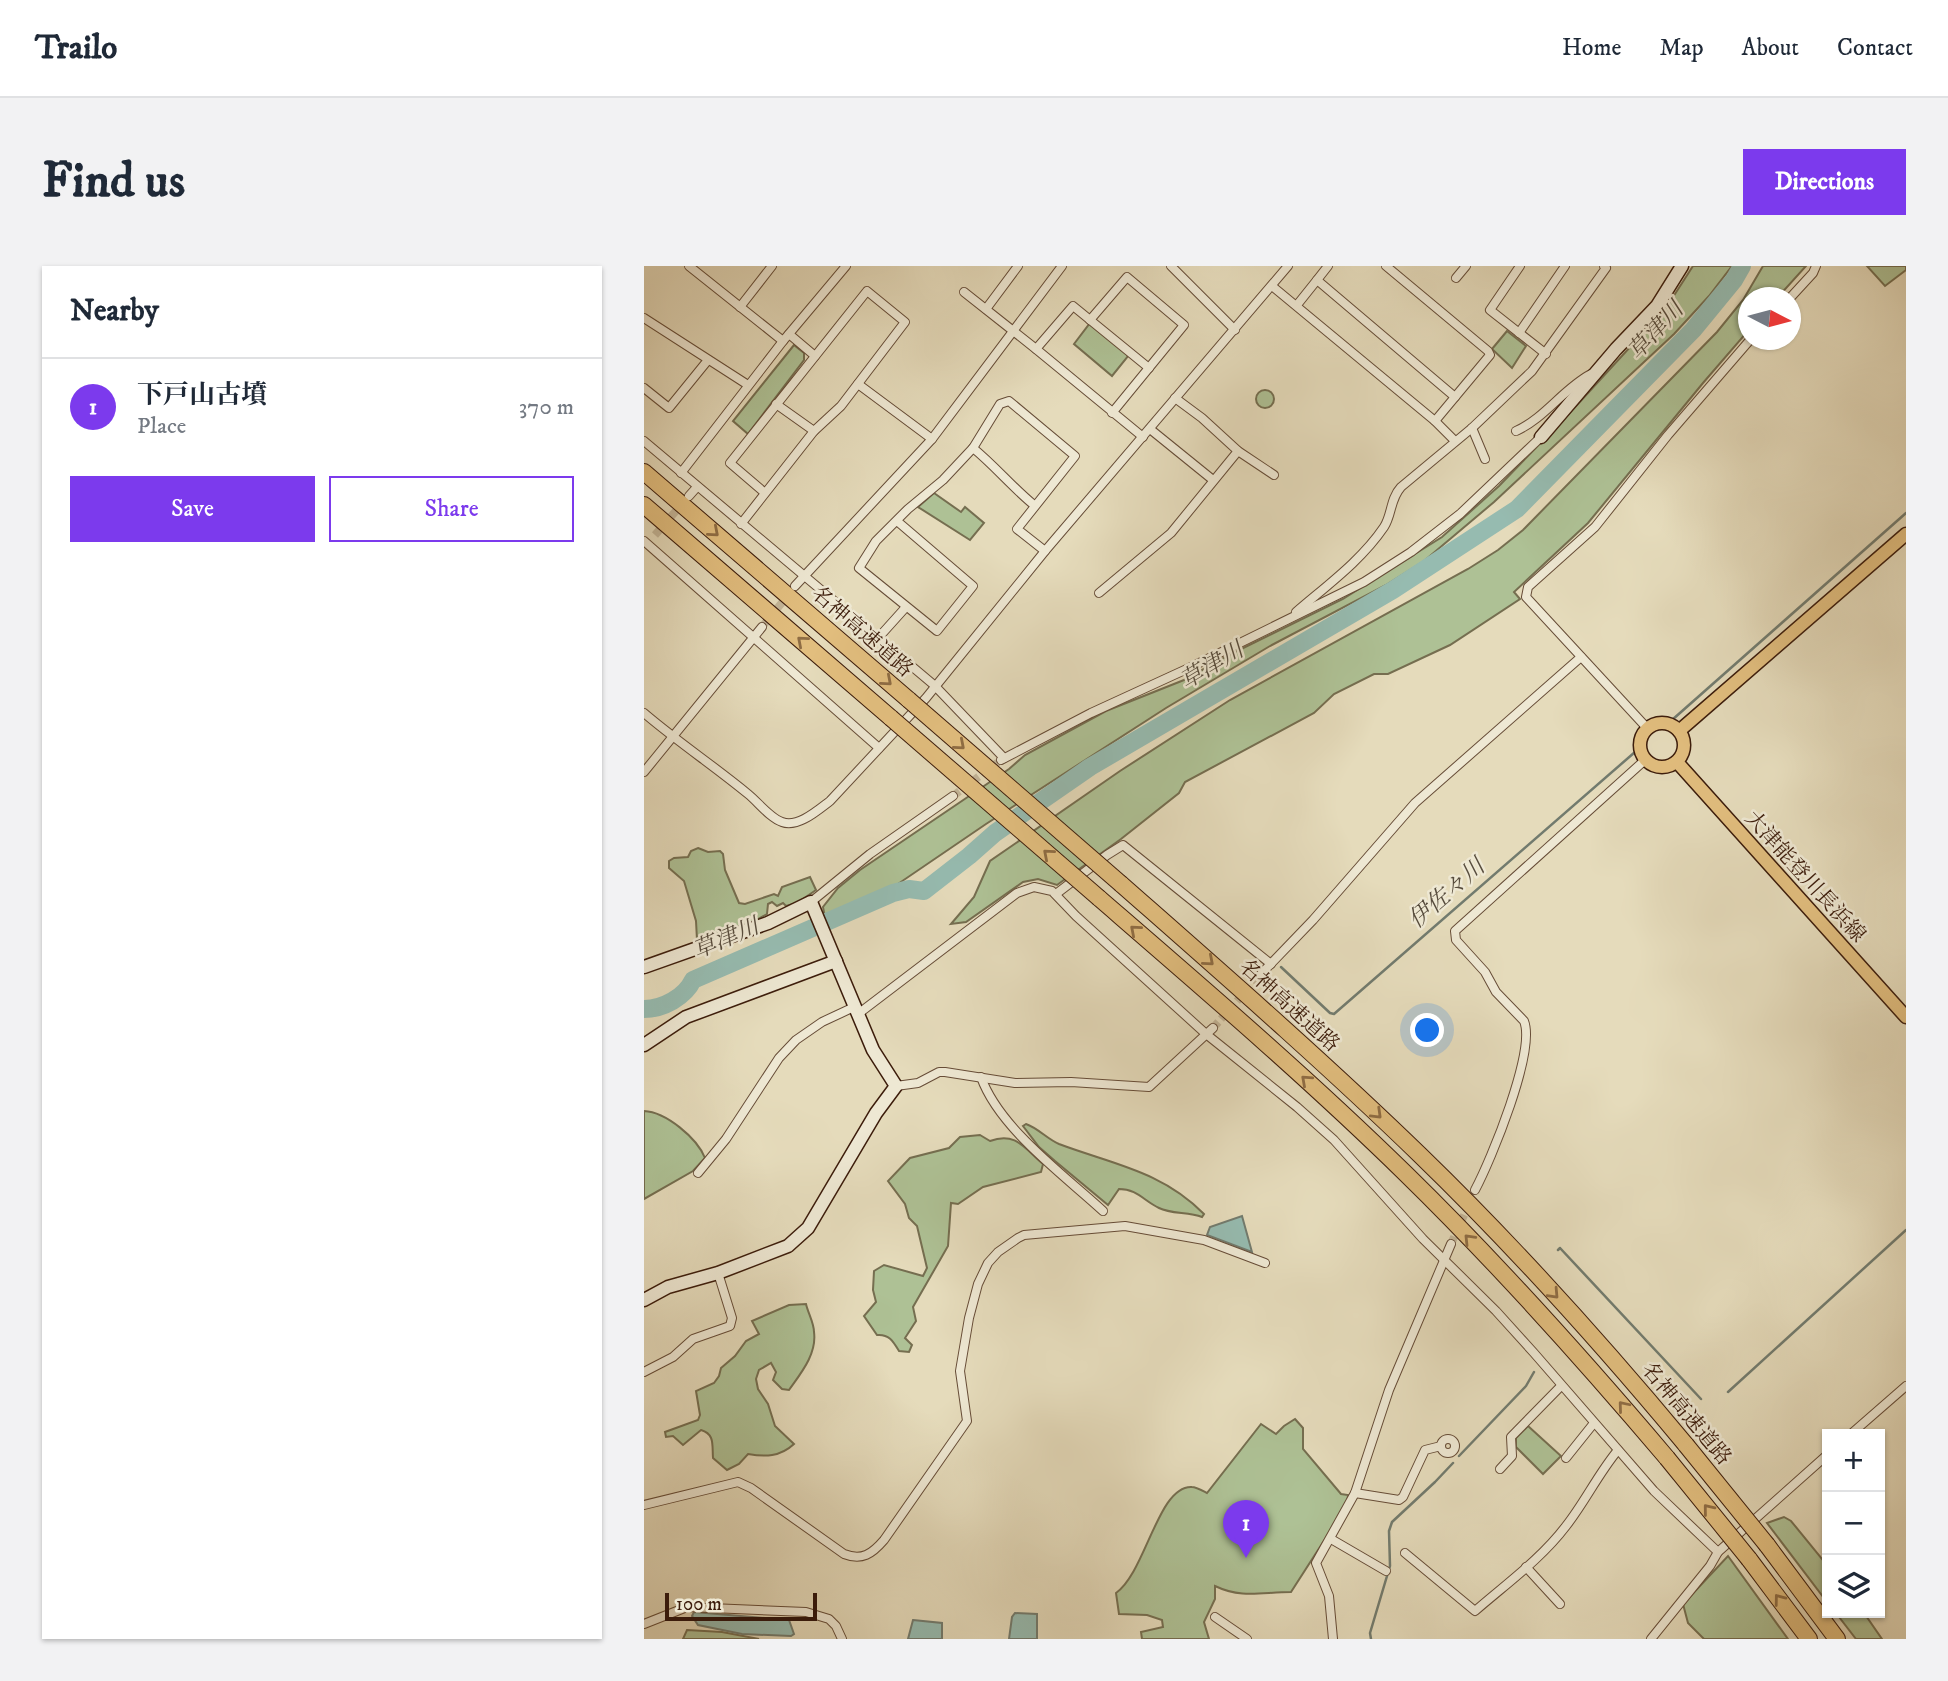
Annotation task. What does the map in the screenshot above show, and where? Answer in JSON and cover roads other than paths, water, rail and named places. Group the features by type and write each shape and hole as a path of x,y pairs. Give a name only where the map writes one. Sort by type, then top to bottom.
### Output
{"highway":[{"name":"名神高速道路","path":"644,472 1242,990 1422,1157 1586,1329 1686,1445 1767,1545 1837,1639"},
{"name":"名神高速道路","path":"644,505 1283,1059 1408,1176 1564,1338 1749,1559 1808,1639"}],"main road":[{"path":"1679,731 1906,534"},
{"path":"1667,723 1679,731 1684,750 1677,762 1664,768 1650,765 1645,760 1639,747 1647,728 1653,724 1667,723"},
{"name":"大津能登川長浜線","path":"1677,762 1906,1017"}],"street":[{"path":"740,307 772,266"},
{"path":"681,473 846,266"},
{"path":"986,309 1018,266"},
{"path":"795,586 932,439 1062,266"},
{"path":"1171,266 1235,330"},
{"path":"644,713 749,794 780,822 802,820 830,801 926,698 1045,551 1288,266"},
{"path":"1297,304 1328,266"},
{"path":"1387,266 1490,355 1436,421"},
{"path":"1457,278 1466,266"},
{"path":"1520,266 1490,310 1546,354"},
{"path":"1519,333 1565,266"},
{"path":"1289,618 1366,549 1386,525 1394,495 1526,377 1546,354 1600,278 1606,268 1604,266"},
{"path":"644,441 934,685 1003,759 1090,713 1189,668 1364,582 1411,552 1461,514 1541,437 1595,372 1657,306 1682,266"},
{"path":"1800,287 1816,266"},
{"path":"694,268 740,307 815,356"},
{"path":"1090,320 1127,277 1184,325 1112,413"},
{"path":"1317,280 1455,397"},
{"path":"1272,286 1436,421 1455,441"},
{"path":"741,524 814,431 841,406 905,322 867,291 730,463 765,493"},
{"path":"964,292 1143,437"},
{"path":"1036,349 1073,306 1149,369"},
{"path":"644,318 748,386"},
{"path":"1647,728 1526,597 1528,587 1595,527 1676,425 1741,350"},
{"path":"644,388 669,408 708,360"},
{"path":"1516,431 1529,425 1576,384 1595,372"},
{"path":"858,384 932,439"},
{"path":"1175,398 1238,451 1274,475"},
{"path":"897,522 973,586 937,631 859,568 876,541 973,448 1000,404 1006,401 1075,456 1017,529 1045,551"},
{"path":"776,404 814,431"},
{"path":"1472,428 1485,459"},
{"path":"1150,429 1213,480"},
{"path":"973,448 991,463 1010,486 1034,505"},
{"path":"1099,593 1171,533 1238,451"},
{"path":"689,496 697,487"},
{"path":"656,535 646,543 879,748"},
{"path":"879,637 906,607"},
{"path":"644,772 762,627"},
{"path":"1261,974 1415,803 1581,657"},
{"path":"1475,1190 1508,1114 1523,1054 1526,1027 1524,1021 1496,992 1485,972 1456,940 1455,931 1645,760"},
{"path":"644,967 814,908 870,854 953,796"},
{"path":"1056,894 1123,845 1271,964"},
{"path":"698,1173 726,1139 779,1058 796,1040 822,1022 854,1007 1017,893 1034,887 1052,891 1072,913 1334,1140 1444,1261 1496,1311 1654,1491 1718,1552"},
{"path":"814,908 873,1050 896,1086"},
{"path":"644,1045 686,1017 837,963"},
{"path":"644,1300 668,1287 718,1273 788,1246 808,1228 876,1113 896,1086 918,1083 939,1072 1015,1083 1071,1082 1149,1087 1210,1031"},
{"path":"981,1077 986,1091 1024,1139 1103,1211"},
{"path":"644,1504 738,1482 751,1488 844,1555 860,1558 868,1556 884,1541 967,1421 960,1371 969,1318 978,1284 988,1263 1008,1245 1024,1235 1125,1226 1204,1240 1265,1263"},
{"path":"1333,1639 1329,1596 1316,1563 1355,1493 1389,1390 1451,1244"},
{"path":"644,1372 673,1357 693,1339 730,1326 732,1318 718,1273"},
{"path":"1500,1469 1512,1456 1511,1437 1561,1386"},
{"path":"1857,1429 1906,1386"},
{"path":"1566,1458 1594,1423"},
{"path":"1355,1493 1399,1500 1403,1497 1425,1450 1441,1446"},
{"path":"1405,1553 1475,1611 1527,1567 1566,1527 1600,1472 1618,1450"},
{"path":"1651,1639 1710,1566 1718,1552 1822,1459"},
{"path":"1331,1539 1386,1571"},
{"path":"1527,1567 1560,1604"},
{"path":"644,1624 687,1606 806,1612 829,1619 842,1639"},
{"path":"1215,1616 1247,1639"}],"water":[{"path":"1242,1216 1252,1252 1207,1235 1210,1227"},
{"path":"694,1612 789,1620 794,1634 742,1634 698,1625 692,1616"},
{"path":"1015,1613 1037,1614 1037,1639 1009,1639"},
{"path":"913,1620 942,1623 942,1639 908,1639"}],"waterway":[{"name":"草津川","path":"644,1009 673,1001 685,992 693,980 893,893 909,889 924,891 995,833 1090,767 1393,590 1517,509 1693,330 1734,280 1742,266"},
{"name":"伊佐々川","path":"1672,720 1906,513"},
{"name":"伊佐々川","path":"1281,967 1334,1014 1635,752"},
{"path":"1728,1392 1906,1230"},
{"path":"1558,1250 1560,1248 1701,1399"},
{"path":"1459,1456 1526,1386 1534,1372"},
{"path":"1371,1639 1370,1633 1390,1566 1389,1531 1392,1522 1453,1463"}],"tunnel":[{"path":"655,535 682,504"},
{"path":"762,627 789,594"},
{"path":"953,796 1001,760"},
{"path":"1213,1028 1261,974"},
{"path":"1451,1244 1470,1202"}],"place":[{"name":"下戸山古墳","path":"1246,1558"}]}
